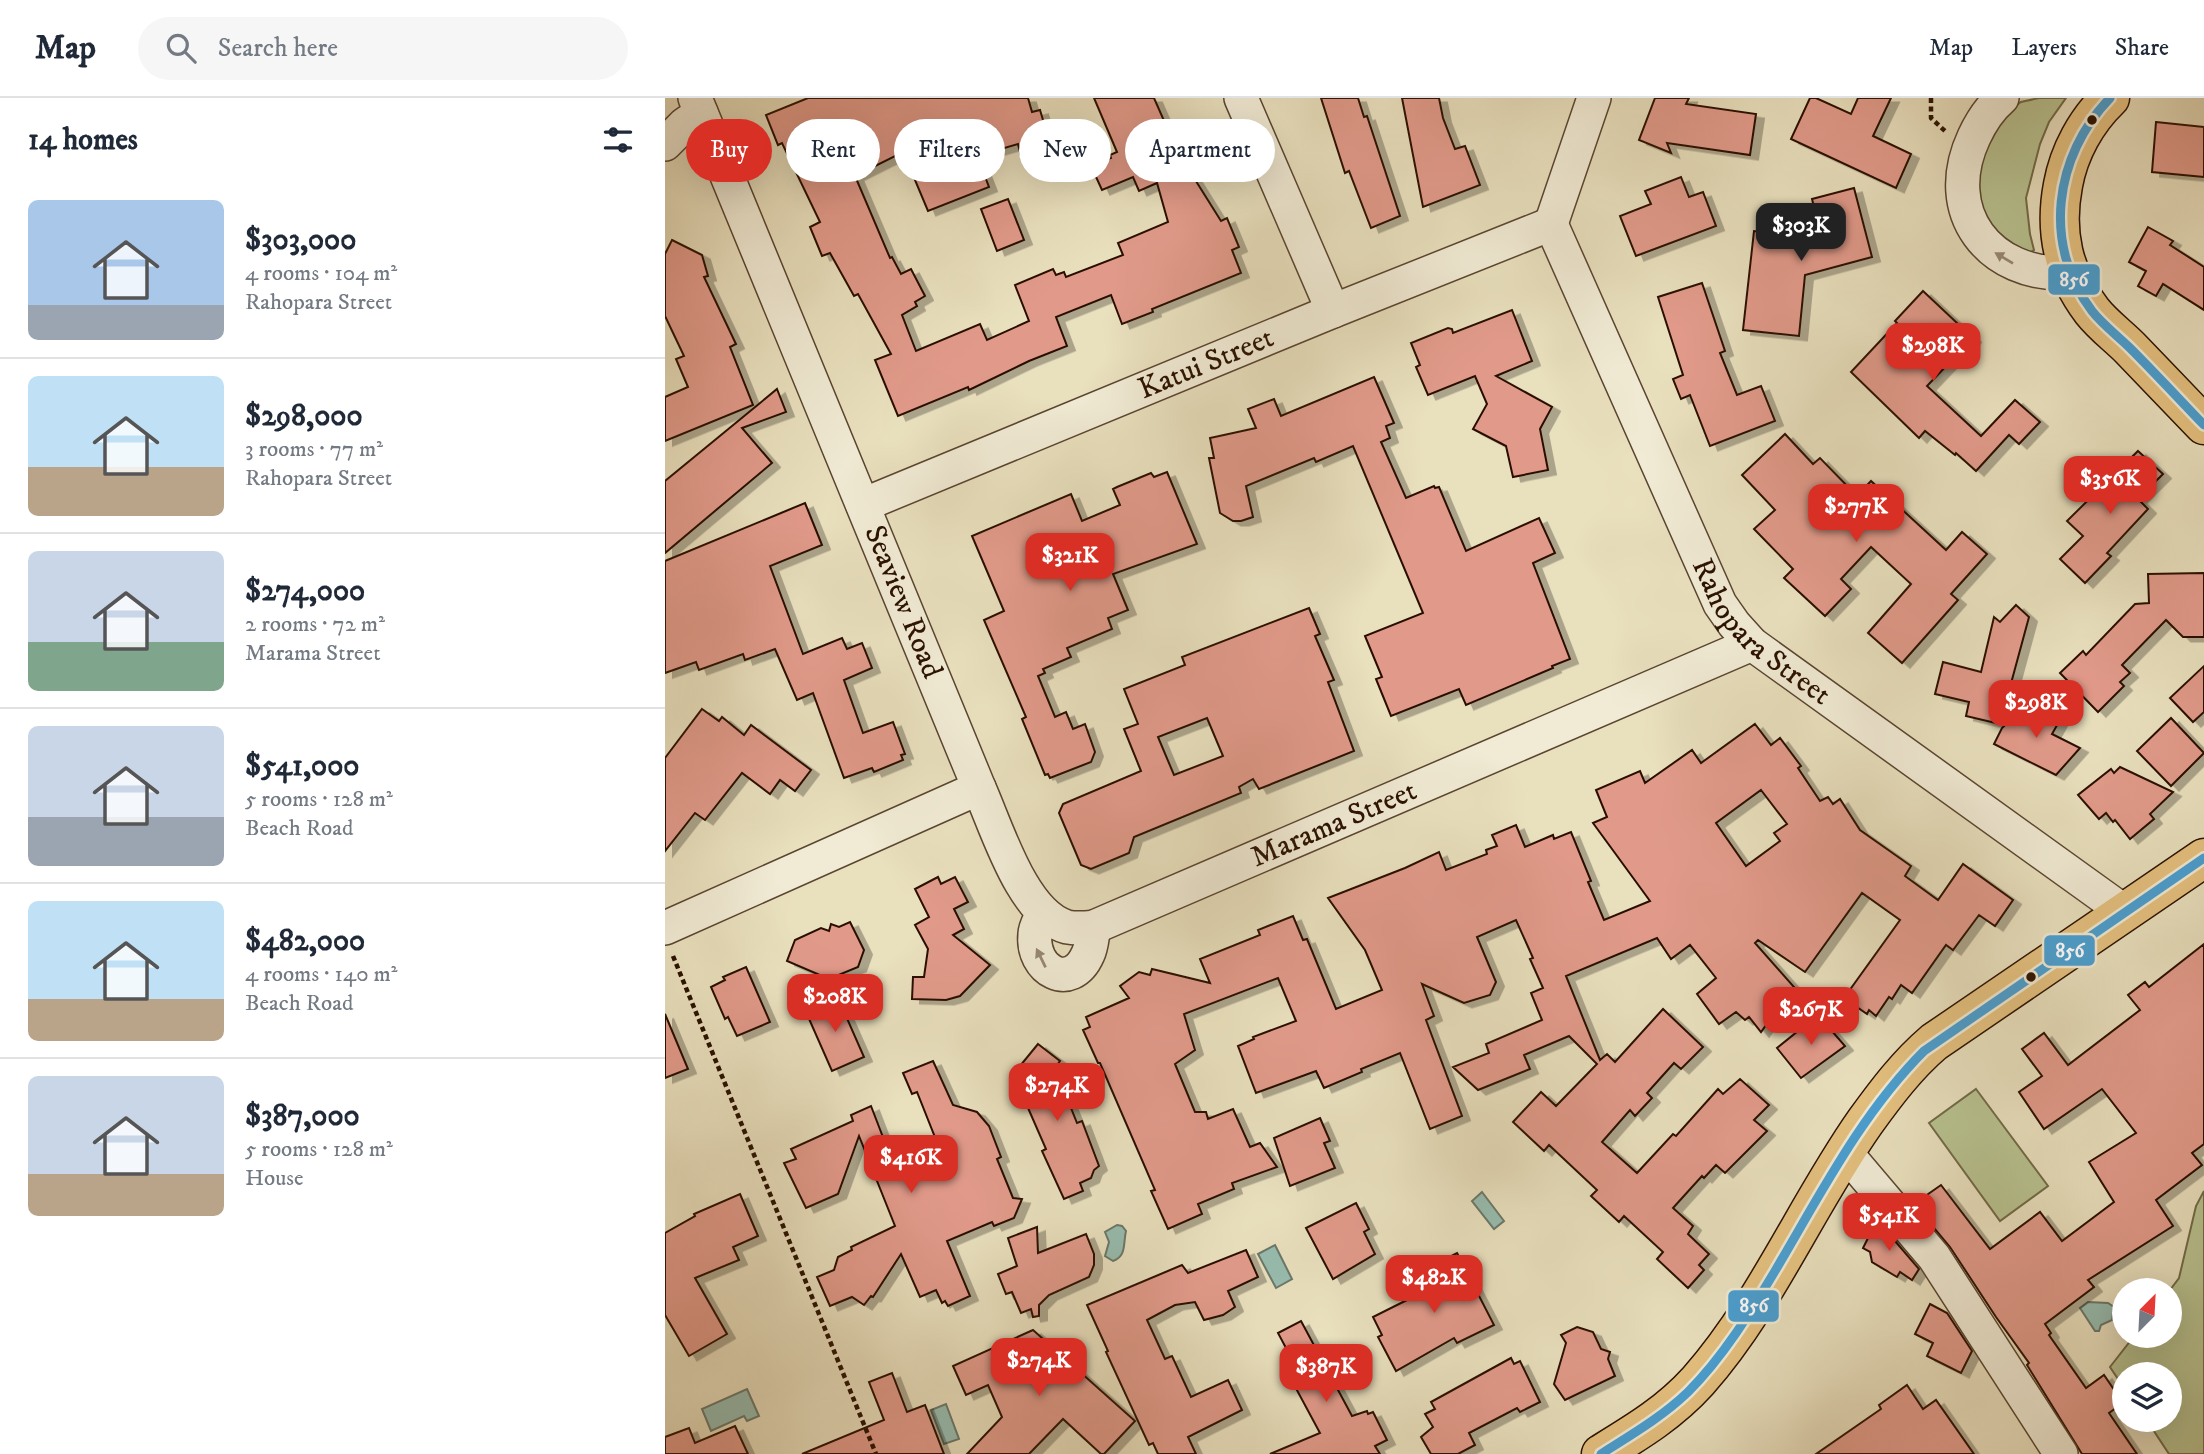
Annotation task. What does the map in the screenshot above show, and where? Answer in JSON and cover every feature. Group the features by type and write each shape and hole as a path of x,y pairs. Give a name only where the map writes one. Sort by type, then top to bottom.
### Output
{"main road":[{"path":"2111,98 2093,114 2072,154 2065,176 2059,223 2060,246 2069,273 2093,312 2204,425"},
{"path":"1601,1454 1656,1421 1697,1381 1741,1326 1845,1152 1913,1060 1934,1042 2204,858"}],"street":[{"path":"1241,98 1333,311"},
{"path":"1551,224 1594,98"},
{"path":"2002,98 1983,119 1968,151 1963,170 1966,207 1972,224 1979,237 1992,251 2012,263 2046,274 2069,273"},
{"path":"665,144 698,106"},
{"name":"Seaview Road","path":"698,106 979,788"},
{"name":"Katui Street","path":"863,505 1551,224"},
{"name":"Rahopara Street","path":"1551,224 1720,604 1734,624 1752,643 2126,913"},
{"name":"Marama Street","path":"1094,927 1752,643"},
{"path":"668,939 979,788 1017,875 1043,913 1068,927 1094,927 1088,954 1078,969 1065,975 1045,968 1037,954 1035,942 1035,931 1043,913"},
{"path":"1845,1152 1934,1257 2061,1454"}],"path":[{"path":"668,939 876,1454"}],"green space":[{"path":"2039,98 2066,98 2049,122 2040,144 2026,198 2034,250 2022,258 1981,218 1974,172 2001,116 2021,102"},
{"path":"1976,1089 2048,1186 2000,1221 1929,1123"},
{"path":"2204,1191 2204,1454 2169,1454 2155,1432 2182,1432 2182,1362 2114,1362 2125,1348 2182,1348 2182,1278 2179,1278 2196,1206"}],"water":[{"path":"1482,1192 1504,1221 1494,1229 1472,1201"},
{"path":"1117,1225 1126,1231 1121,1256 1113,1261 1105,1256 1109,1242 1105,1232"},
{"path":"1275,1245 1292,1279 1276,1288 1258,1254"},
{"path":"2088,1302 2108,1303 2112,1306 2112,1320 2101,1325 2099,1331 2095,1331 2080,1308"},
{"path":"747,1389 759,1416 747,1421 744,1416 711,1431 702,1409"},
{"path":"946,1404 959,1439 944,1444 931,1410"}],"building":[{"path":"808,98 1028,98 1032,112 1040,110 1043,119 1019,119 1019,148 1018,144 1005,148 1005,119 894,119 894,156 880,164 880,119 786,119 786,151 782,143 778,145 772,130 772,119 768,119 766,115"},
{"path":"1094,98 1154,98 1163,119 1125,119 1125,180 1102,190 1098,182 1111,182 1111,155 1117,152 1111,138 1111,119 1103,119"},
{"path":"1321,98 1358,98 1364,117 1367,116 1400,216 1371,228 1349,171 1345,173"},
{"path":"1402,98 1439,98 1443,118 1455,149 1465,146 1480,185 1423,207"},
{"path":"1655,98 1689,98 1686,104 1756,114 1750,155 1667,143 1671,153 1639,140"},
{"path":"1810,98 1816,98 1851,114 1858,98 1891,98 1873,136 1911,154 1896,188 1791,139"},
{"path":"2156,122 2204,127 2204,177 2152,172"},
{"path":"1681,177 1689,197 1703,192 1716,226 1636,256 1620,216 1651,204 1645,191"},
{"path":"801,182 858,182 890,258 892,257 901,274 911,269 925,296 915,302 917,306 902,315 916,351 980,324 987,340 1029,321 1015,285 1053,269 1056,275 1064,272 1066,277 1123,255 1118,243 1168,222 1157,183 1139,191 1135,182 1197,182 1221,221 1227,218 1239,247 1232,250 1241,273 1122,324 1111,295 1056,317 1067,346 969,390 968,387 898,416 875,360 891,354 858,294 854,296 830,253 822,256 810,227 820,222"},
{"path":"916,182 987,182 989,187 928,211"},
{"path":"1854,188 1872,257 1805,275 1799,336 1743,330 1754,231 1822,239 1812,199"},
{"path":"1008,199 1024,240 997,251 981,209"},
{"path":"2148,227 2173,241 2170,245 2204,267 2204,310 2163,284 2156,296 2138,286 2146,271 2129,262"},
{"path":"672,240 702,255 708,276 704,277 736,344 730,347 753,405 665,441 665,397 688,387 676,359 684,356 665,316 665,254"},
{"path":"1702,283 1725,351 1720,353 1737,395 1761,386 1775,421 1710,446 1690,395 1681,399 1673,379 1683,375 1658,297"},
{"path":"1923,291 1973,338 1927,386 1981,436 2015,400 2040,422 2019,444 2009,435 1976,471 1925,431 1919,438 1851,372"},
{"path":"1512,310 1532,361 1496,376 1552,407 1540,429 1548,470 1513,477 1506,446 1473,429 1487,404 1475,376 1428,395 1416,367 1420,365 1411,343 1448,328 1452,329 1453,333"},
{"path":"1374,377 1394,423 1386,426 1390,438 1381,442 1406,498 1434,486 1439,487 1466,551 1539,518 1555,553 1533,563 1570,659 1466,705 1459,689 1391,716 1376,679 1382,677 1365,636 1423,613 1353,446 1316,462 1314,458 1246,486 1253,517 1233,521 1220,513 1209,458 1214,458 1210,438 1256,428 1248,409 1274,399 1281,416"},
{"path":"777,389 786,412 742,428 772,463 665,553 665,481"},
{"path":"1785,434 1813,464 1820,458 1857,496 1871,481 1946,550 1962,532 1987,554 1951,594 1958,600 1902,663 1868,633 1911,584 1871,547 1841,579 1851,589 1825,616 1784,578 1793,569 1754,529 1775,510 1742,475"},
{"path":"2138,451 2163,474 2138,499 2148,509 2107,553 2111,556 2085,583 2060,559 2083,536 2067,521"},
{"path":"1167,472 1197,544 1113,574 1128,610 1108,618 1112,629 1067,648 1071,657 1043,669 1045,673 1038,676 1055,717 1066,712 1073,729 1085,724 1095,752 1091,762 1050,778 1048,774 1045,775 1022,719 1026,717 984,620 1004,611 972,536 1071,494 1082,521 1120,505 1113,489 1151,473 1154,477"},
{"path":"805,503 822,545 770,566 803,654 842,638 847,649 862,643 872,668 844,680 863,733 893,722 905,754 901,755 903,760 874,772 872,768 844,778 813,693 797,700 775,649 745,660 743,654 699,670 696,662 665,673 665,561"},
{"path":"2204,573 2204,637 2183,637 2166,620 2122,665 2130,673 2120,682 2124,686 2098,712 2060,673 2083,651 2086,655 2135,604 2149,603 2148,574"},
{"path":"2016,605 2029,617 2000,724 1966,716 1969,702 1935,694 1943,662 1981,672 1994,617 2000,622"},
{"path":"1309,608 1320,634 1315,636 1334,680 1328,682 1354,751 1259,789 1253,779 1239,787 1241,793 1134,837 1129,853 1091,869 1081,865 1059,813 1063,804 1141,771 1124,729 1138,724 1124,689 1185,665 1182,657","holes":["1207,718 1223,756 1174,775 1158,737"]},
{"path":"2204,666 2204,712 2193,722 2170,698"},
{"path":"2028,704 2060,720 2052,734 2080,748 2056,775 1994,744 2002,728"},
{"path":"702,709 719,721 722,717 744,735 751,725 811,770 795,791 780,780 770,794 742,773 705,820 695,813 665,851 665,758"},
{"path":"2171,718 2204,753 2171,786 2137,751"},
{"path":"1755,724 1771,745 1780,738 1801,766 1798,768 1820,801 1828,797 1833,804 1840,799 1860,830 1911,866 1905,876 1938,900 1963,864 2013,900 1995,926 1979,915 1953,950 1946,945 1912,993 1901,985 1876,1016 1869,1010 1867,1014 1844,998 1900,920 1862,893 1805,972 1758,940 1755,943 1794,987 1761,1032 1749,1017 1745,1020 1736,1012 1719,1024 1697,994 1716,978 1690,945 1671,959 1657,938 1566,976 1600,1060 1607,1054 1615,1062 1663,1009 1703,1047 1681,1069 1674,1063 1647,1093 1652,1098 1635,1116 1630,1110 1602,1142 1637,1173 1673,1134 1676,1136 1718,1089 1723,1094 1740,1079 1769,1105 1754,1120 1767,1131 1725,1173 1716,1165 1704,1178 1702,1176 1673,1208 1693,1226 1688,1234 1709,1254 1699,1265 1704,1270 1688,1288 1657,1259 1663,1252 1624,1216 1619,1222 1591,1196 1597,1190 1549,1145 1544,1151 1513,1122 1541,1092 1556,1106 1597,1064 1569,1036 1524,1055 1530,1069 1478,1090 1453,1067 1489,1053 1486,1044 1542,1020 1531,993 1543,988 1516,920 1477,937 1496,982 1490,995 1464,1003 1422,984 1434,1016 1426,1020 1462,1116 1430,1129 1400,1053 1324,1088 1316,1071 1256,1093 1238,1046 1254,1039 1253,1037 1296,1021 1278,978 1184,1014 1195,1050 1175,1064 1195,1112 1206,1112 1208,1119 1233,1109 1250,1147 1260,1143 1277,1167 1232,1183 1234,1189 1198,1204 1202,1214 1168,1229 1151,1191 1155,1190 1083,1030 1090,1027 1086,1017 1129,998 1120,986 1139,972 1150,975 1152,969 1210,983 1200,959 1260,935 1258,930 1293,916 1303,940 1307,939 1336,1009 1382,990 1365,950 1328,898 1439,852 1446,870 1487,854 1486,850 1497,846 1492,835 1516,825 1525,847 1553,835 1554,839 1571,832 1604,920 1650,901 1593,823 1607,817 1596,790 1640,771 1645,783 1692,750 1701,763","holes":["1761,790 1787,824 1774,833 1780,841 1746,866 1716,823"]},
{"path":"2120,767 2173,792 2150,814 2154,819 2130,839 2115,820 2113,822 2106,813 2099,819 2078,795 2111,769 2114,773"},
{"path":"938,877 941,884 955,877 968,902 954,909 964,929 953,935 990,965 960,996 946,1000 912,999 913,977 924,977 928,949 915,925 929,917 915,889"},
{"path":"850,922 864,950 858,967 829,979 787,961 795,940 821,928 829,931 831,924 839,927"},
{"path":"2204,944 2204,1144 2192,1153 2202,1165 2156,1200 2173,1226 2088,1280 2094,1287 2045,1324 2051,1333 2049,1335 2086,1388 2104,1375 2112,1387 2112,1411 2109,1413 2112,1417 2112,1432 2122,1432 2137,1454 2082,1454 2027,1365 2029,1363 1950,1247 1914,1204 1941,1185 1990,1249 2040,1212 2062,1241 2114,1202 2089,1162 2136,1133 2102,1089 2044,1129 2019,1092 2042,1076 2022,1049 2044,1033 2068,1065 2140,1010 2128,995 2145,982 2149,987"},
{"path":"746,967 770,1022 737,1036 728,1017 725,1019 711,987 725,980 723,977"},
{"path":"838,998 864,1057 832,1071 806,1012"},
{"path":"665,1014 688,1069 665,1078"},
{"path":"1818,1015 1845,1046 1801,1078 1777,1048"},
{"path":"1038,1044 1060,1061 1055,1068 1077,1123 1082,1121 1099,1166 1091,1178 1080,1183 1083,1191 1064,1199 1042,1151 1046,1149 1018,1085 1023,1078 1015,1072"},
{"path":"933,1061 953,1105 977,1112 989,1126 1001,1157 997,1159 1013,1198 1022,1199 1014,1218 994,1226 992,1222 947,1241 970,1296 948,1306 945,1301 942,1303 936,1290 920,1297 901,1254 873,1297 864,1305 852,1297 830,1306 817,1277 834,1270 838,1257 852,1250 851,1247 895,1226 859,1136 838,1194 806,1208 784,1163 796,1159 791,1149 853,1121 851,1115 871,1106 886,1145 893,1142 906,1175 944,1160 917,1092 912,1094 903,1073"},
{"path":"1320,1118 1330,1141 1324,1143 1335,1168 1290,1186 1274,1138"},
{"path":"740,1194 758,1236 733,1247 739,1260 695,1278 727,1334 689,1356 665,1315 665,1233 695,1216 694,1214"},
{"path":"1356,1203 1369,1229 1364,1232 1375,1254 1333,1279 1306,1228"},
{"path":"1877,1220 1919,1269 1912,1280 1900,1272 1897,1277 1872,1262 1870,1252 1863,1248"},
{"path":"1037,1227 1038,1253 1086,1234 1094,1254 1094,1265 1089,1277 1049,1295 1039,1305 1039,1316 1033,1317 1031,1309 1021,1313 1012,1292 1006,1294 998,1274 1017,1266 1008,1238"},
{"path":"1246,1250 1258,1277 1228,1291 1235,1307 1223,1315 1204,1320 1195,1302 1175,1305 1147,1320 1165,1359 1172,1356 1191,1397 1228,1380 1242,1410 1188,1437 1196,1454 1158,1454 1153,1443 1149,1445 1087,1305 1182,1265 1188,1273"},
{"path":"1457,1253 1494,1325 1457,1343 1454,1338 1396,1371 1378,1337 1382,1335 1373,1317 1429,1289 1420,1272"},
{"path":"1930,1304 1947,1313 1972,1351 1961,1373 1927,1356 1933,1343 1915,1334"},
{"path":"1301,1321 1352,1416 1367,1411 1368,1414 1373,1412 1387,1440 1375,1446 1380,1454 1270,1454 1320,1433 1285,1368 1294,1363 1278,1333"},
{"path":"1577,1327 1593,1332 1601,1349 1610,1352 1608,1359 1615,1376 1565,1400 1554,1384 1566,1343 1561,1335"},
{"path":"1033,1330 1135,1421 1104,1454 1063,1419 1029,1454 967,1454 1002,1417 988,1385 966,1395 953,1366"},
{"path":"1511,1358 1514,1364 1520,1361 1540,1402 1520,1412 1517,1408 1469,1433 1475,1445 1458,1454 1431,1454 1421,1437 1433,1427 1425,1414 1435,1409 1431,1402"},
{"path":"892,1373 907,1412 925,1405 944,1454 802,1454 884,1420 869,1382"},
{"path":"1907,1385 1923,1409 1936,1400 1974,1454 1816,1454 1881,1409 1879,1405"},
{"path":"735,1426 748,1454 665,1454 665,1437 689,1428 695,1443"}],"transit line":[{"name":"856","path":"2110,98 2091,121 2077,146 2067,173 2061,202 2061,230 2066,258 2076,285 2092,311 2204,425"},
{"name":"856","path":"1601,1454 1668,1410 1713,1364 1756,1303 1861,1128 1901,1075 1924,1051 2204,858"}]}
